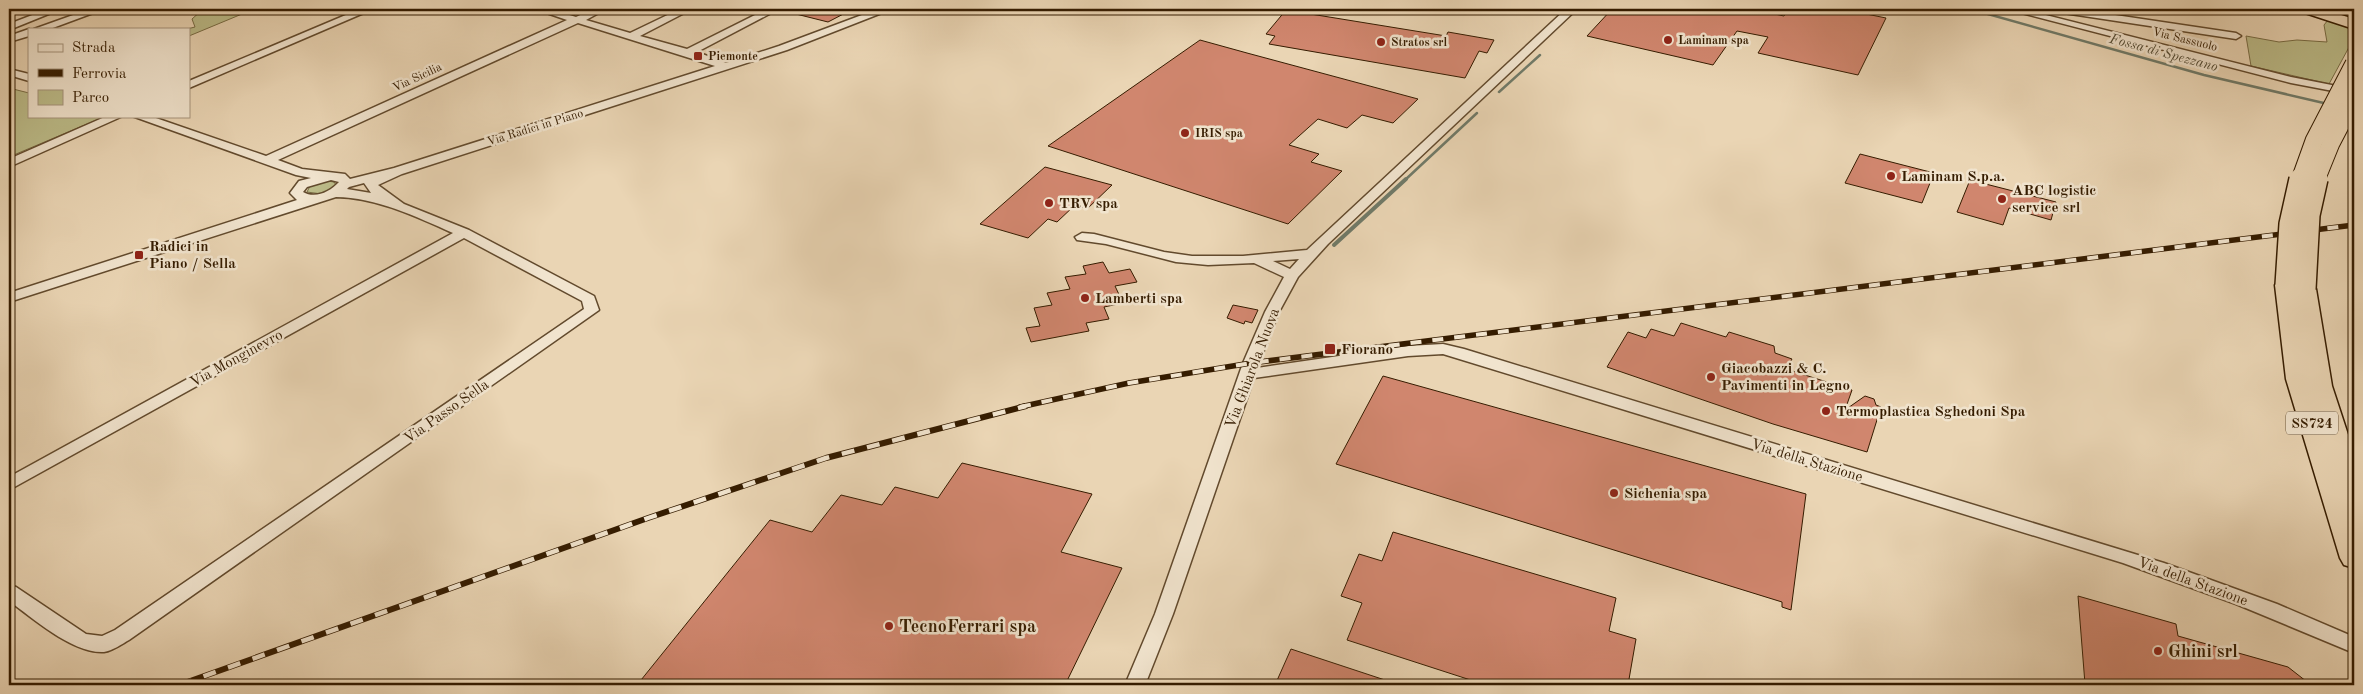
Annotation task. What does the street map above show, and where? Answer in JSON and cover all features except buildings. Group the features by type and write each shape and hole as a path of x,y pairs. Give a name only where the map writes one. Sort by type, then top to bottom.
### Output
{"highway":[{"path":"2307,9 2354,24"},
{"name":"SS724","path":"2354,64 2327,114 2303,168 2290,223 2296,287 2298,379 2354,558"},
{"name":"SS724","path":"2354,99 2343,118 2319,172 2296,287 2320,386 2354,490"}],"street":[{"path":"9,27 56,9"},
{"path":"42,28 99,9"},
{"path":"190,85 368,9"},
{"path":"540,9 688,53 724,66"},
{"name":"Via Sicilia","path":"268,160 601,9"},
{"path":"631,36 687,9"},
{"path":"688,53 774,9"},
{"path":"663,86 692,80 751,61 881,9"},
{"name":"Via Ghiarola Nuova","path":"1135,685 1164,614 1247,374 1272,312 1292,275 1310,254 1572,9"},
{"name":"Via Sassuolo","path":"2011,9 2291,80 2354,92"},
{"path":"2057,9 2236,36"},
{"path":"9,39 28,32"},
{"path":"663,86 783,48"},
{"path":"692,80 724,66 751,61"},
{"path":"9,72 28,78"},
{"path":"9,79 28,83"},
{"name":"Via Radici in Piano","path":"402,169 663,86"},
{"path":"9,162 112,118"},
{"path":"144,118 241,153 249,153 300,172 337,183"},
{"path":"241,153 241,156 251,162 296,182 294,188 302,198 315,198"},
{"path":"256,217 296,192 309,181 337,183 402,169"},
{"path":"382,197 370,184 402,169"},
{"path":"9,298 315,198 337,183"},
{"name":"Via Passo Sella","path":"9,592 82,641 104,644 122,635 592,310 589,299 463,232 382,197 354,193 337,183"},
{"name":"Via Monginevro","path":"9,484 463,232"},
{"path":"1082,237 1097,237 1182,259 1257,259 1310,254"},
{"path":"1257,259 1292,275"},
{"name":"Via della Stazione","path":"1247,374 1408,351 1443,349 1459,352 2129,558 2217,589 2354,645"}],"green space":[{"path":"254,9 190,36 190,28 195,27 192,19 202,10"},
{"path":"2328,20 2354,26 2354,38 2329,84 2251,66 2246,36 2279,42 2297,40 2327,42 2324,25"},
{"path":"9,88 28,93 28,118 101,118 9,157"},
{"path":"327,181 334,182 336,185 322,194 307,192 310,186"}],"waterway":[{"name":"Fossa di Spezzano","path":"1970,9 2204,75 2328,104"},
{"path":"1499,92 1540,55"},
{"path":"1405,180 1477,113"},
{"path":"1334,245 1406,179"}],"railway":[{"path":"1020,407 1129,383 1251,363 2354,225"},
{"path":"179,685 648,518 826,458 1026,406"}],"place":[{"name":"Laminam spa","path":"1668,40"},
{"name":"Stratos srl","path":"1381,42"},
{"name":"Piemonte","path":"698,56"},
{"name":"IRIS spa","path":"1185,133"},
{"name":"Laminam S.p.a.","path":"1891,176"},
{"name":"ABC logistic service srl","path":"2002,199"},
{"name":"TRV spa","path":"1049,203"},
{"name":"Radici in Piano / Sella","path":"139,255"},
{"name":"Lamberti spa","path":"1085,298"},
{"name":"Fiorano","path":"1330,349"},
{"name":"Giacobazzi & C. Pavimenti in Legno","path":"1711,377"},
{"name":"Termoplastica Sghedoni Spa","path":"1826,411"},
{"name":"Sichenia spa","path":"1614,493"},
{"name":"TecnoFerrari spa","path":"889,626"},
{"name":"Ghini srl","path":"2158,651"}]}
